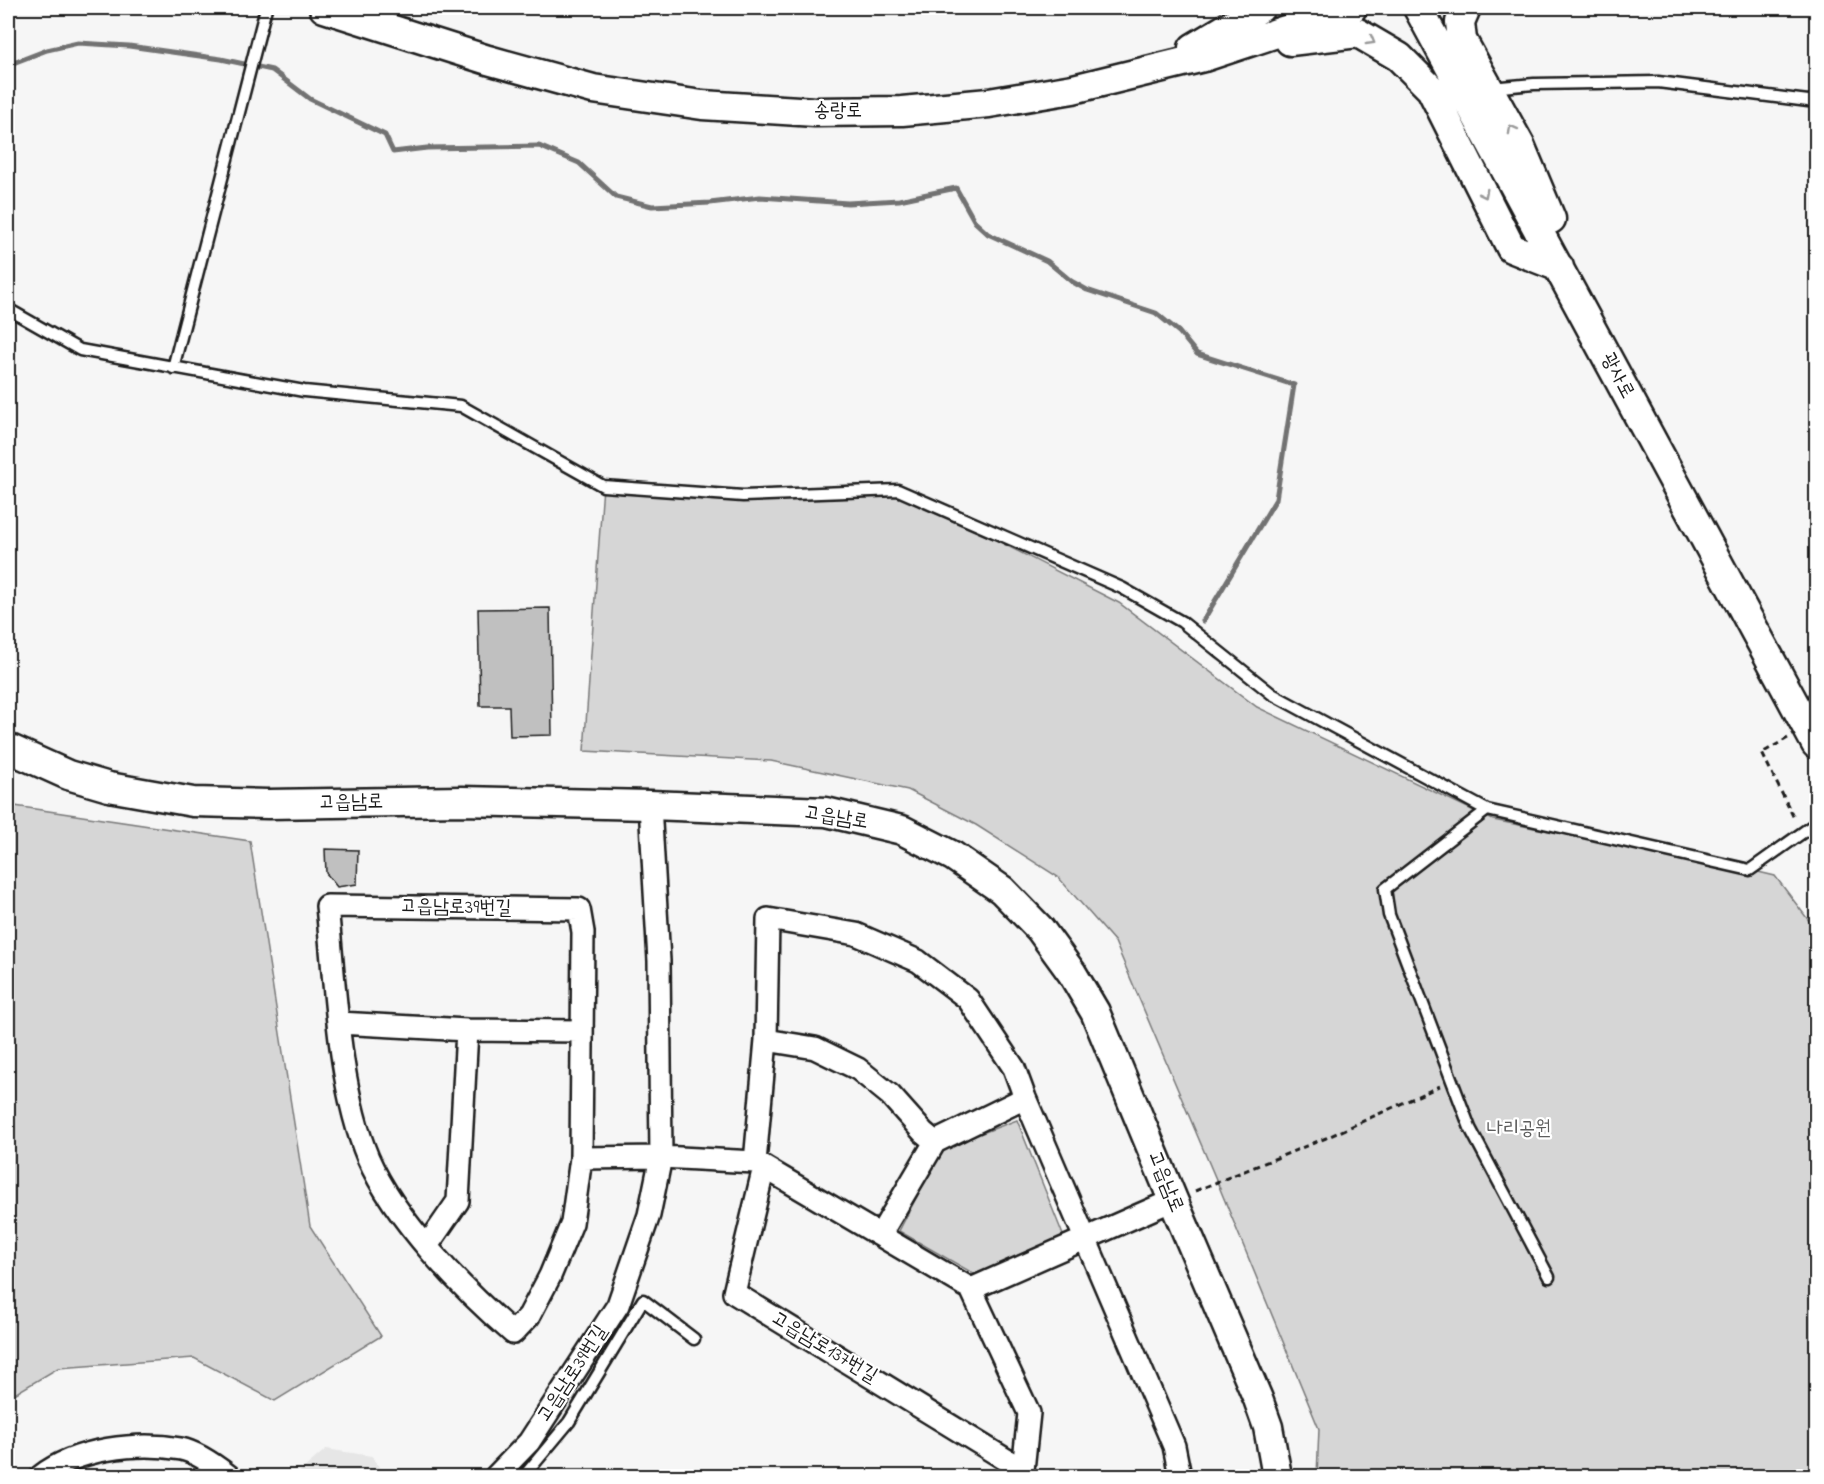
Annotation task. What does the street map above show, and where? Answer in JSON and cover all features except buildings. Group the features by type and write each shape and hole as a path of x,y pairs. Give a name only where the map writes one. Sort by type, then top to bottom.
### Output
{"street":[{"name":"송랑로","path":"324,8 488,60 593,89 702,105 816,112 902,111 989,103 1074,89 1232,48 1352,8"},
{"path":"1162,67 1260,8"},
{"name":"광사로","path":"1418,8 1812,736"},
{"path":"1466,8 1460,22 1462,40 1520,145 1607,357"},
{"path":"1232,48 1358,33 1399,57 1431,89 1511,248 1558,267"},
{"name":"고읍남로","path":"8,748 68,775 109,787 193,802 268,804 462,801 826,812 902,830 953,856 1002,890 1040,929 1072,973 1095,1012 1258,1400 1268,1427 1277,1476"},
{"name":"고읍남로39번길","path":"496,1476 529,1442 618,1305 649,1215 661,1157 659,961 650,805"},
{"name":"고읍남로39번길","path":"327,906 579,909 583,932 581,1158 572,1223 550,1276 529,1316 513,1333 477,1302 427,1246 392,1200 368,1159 350,1094 339,1023 327,906"},
{"name":"고읍남로137번길","path":"1028,1473 735,1293 760,1165 766,1040 768,919 856,934 918,961 968,999 1014,1068 1174,1446 1180,1476"},
{"path":"339,1023 467,1030 582,1031"},
{"path":"427,1246 458,1201 467,1030"},
{"path":"766,1040 815,1048 858,1069 890,1095 935,1142"},
{"path":"880,1235 935,1142 1025,1098"},
{"path":"581,1158 661,1157 760,1165 971,1289 1173,1200"},
{"name":"고읍남로137번길","path":"971,1289 1029,1413 1028,1473"},
{"path":"41,1476 52,1468 90,1452 136,1447 182,1449 214,1465 225,1475"}],"lane":[{"path":"173,368 266,8"},
{"path":"1489,88 1534,84 1658,82 1808,101 1816,99"},
{"path":"8,309 80,350 304,391 461,406 603,486 743,496 898,489 1122,588 1182,622 1272,694 1488,810 1750,870 1816,823"},
{"path":"1488,810 1384,889 1389,915 1470,1128 1549,1277"},
{"path":"524,1476 570,1422 643,1300 694,1340"}],"path":[{"path":"1802,833 1762,753 1812,736"},
{"path":"1173,1200 1326,1138 1453,1081"}],"shaded area":[{"path":"326,1449 372,1456 385,1476 295,1476"}],"green space":[{"name":"나리공원","path":"603,486 743,496 898,490 1119,603 1257,707 1493,820 1775,876 1816,930 1816,1476 1317,1476 1319,1429 1115,942 1058,877 976,825 908,790 771,761 584,751"},
{"path":"8,805 250,841 310,1226 381,1336 275,1401 194,1358 58,1368 8,1398"},
{"path":"1017,1120 1065,1240 976,1275 899,1231 942,1148"}],"waterway":[{"path":"8,65 47,50 78,43 129,46 221,59 272,70 310,99 385,135 393,152 427,148 539,146 579,163 616,197 652,206 710,203 760,197 848,203 899,200 956,188 975,222 988,234 1047,261 1071,281 1087,290 1156,313 1179,332 1197,354 1294,385 1276,499 1203,621"}]}
